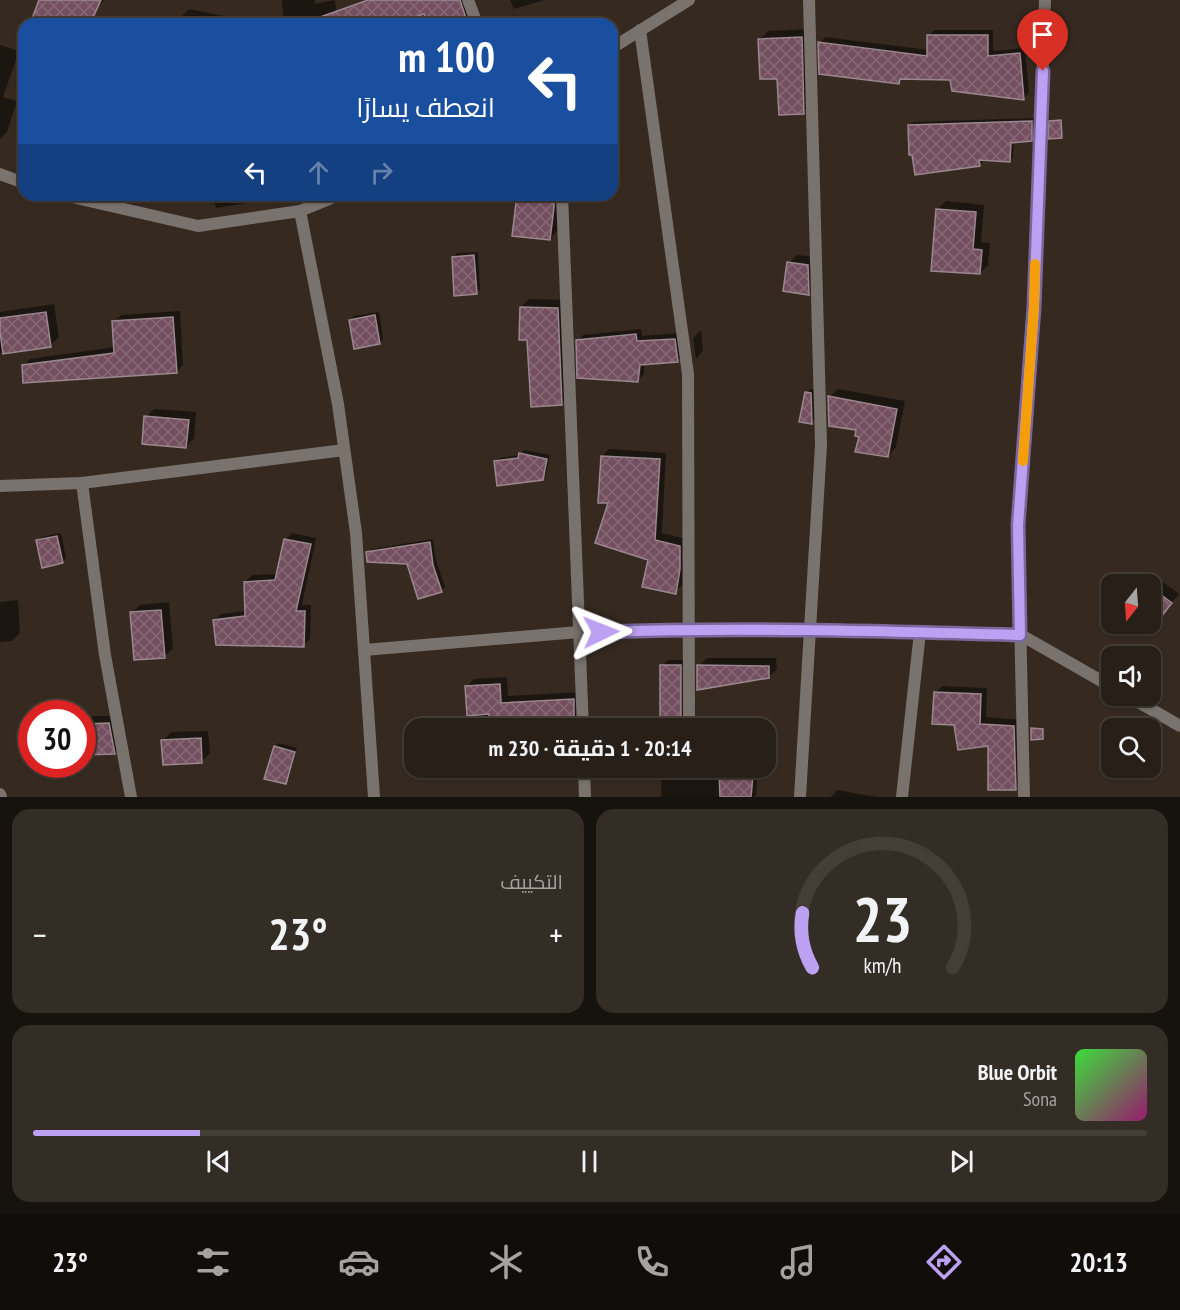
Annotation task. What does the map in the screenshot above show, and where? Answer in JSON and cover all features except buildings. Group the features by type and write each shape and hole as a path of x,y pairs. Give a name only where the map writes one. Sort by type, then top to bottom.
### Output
{"street":[{"path":"468,0 475,18"},
{"path":"618,44 689,0"},
{"path":"800,797 821,445 809,0"},
{"path":"1024,797 1018,525 1034,307 1046,0"},
{"path":"640,30 688,374 689,718"},
{"path":"0,174 18,181"},
{"path":"89,201 198,226 300,211 324,201"},
{"path":"562,201 583,718"},
{"path":"300,211 338,404 356,533 374,797"},
{"path":"0,486 82,483 344,450"},
{"path":"82,483 105,655 131,797"},
{"path":"364,650 579,632 689,629 810,629 1020,635 1101,681"},
{"path":"902,797 920,632"},
{"path":"1145,706 1180,726"},
{"path":"584,778 585,797"}],"slow traffic":[{"path":"1023,461 1035,264"}],"route":[{"path":"601,632 810,629 1020,635 1018,525 1034,307 1043,71"}]}
